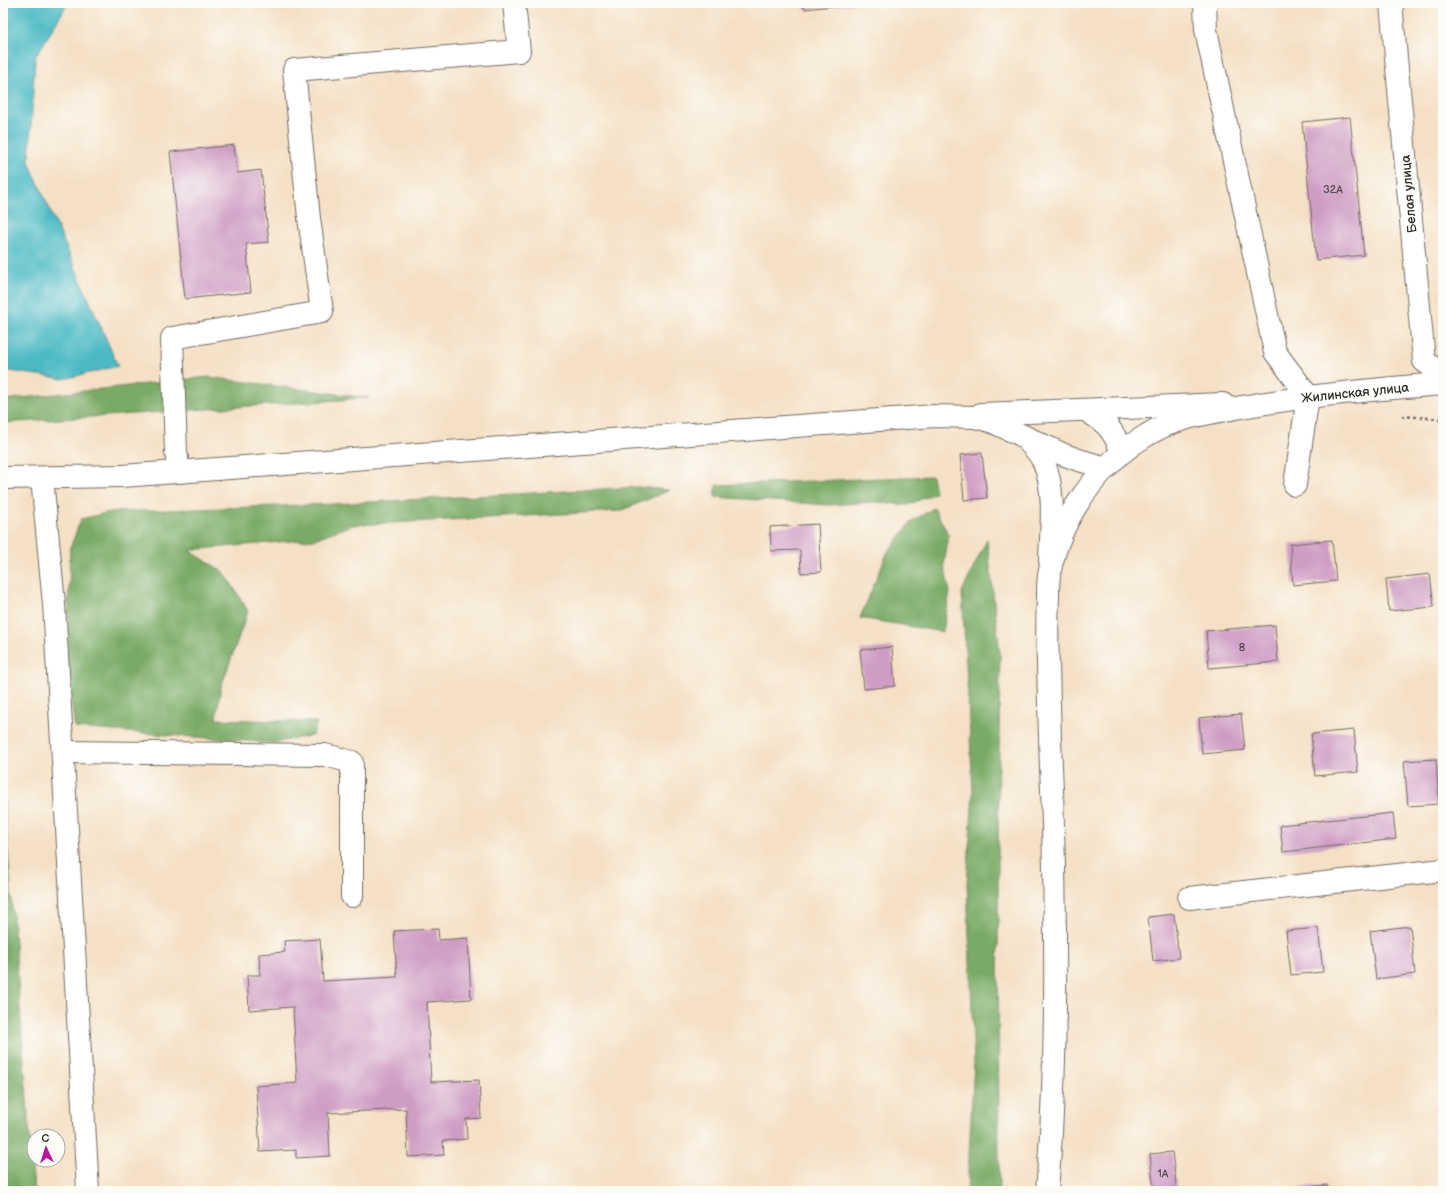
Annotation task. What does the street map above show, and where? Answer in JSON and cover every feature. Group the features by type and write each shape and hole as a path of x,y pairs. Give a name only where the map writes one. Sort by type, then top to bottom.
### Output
{"street":[{"path":"179,472 176,452 172,338 322,312 309,218 294,70 519,51 514,3"},
{"path":"1205,3 1206,30 1275,352 1308,396 1295,485"},
{"name":"Белая улица","path":"1391,3 1424,361 1443,375"},
{"name":"Жилинская улица","path":"1268,402 1308,396 1443,384"},
{"path":"3,478 122,476 943,416 1268,402"},
{"path":"1049,575 1063,530 1077,506 1094,481 1122,452 1147,434 1171,423 1196,416 1268,402"},
{"path":"1085,410 1107,424 1116,437 1122,452"},
{"path":"943,416 975,417 993,422 1009,428 1062,454 1106,468"},
{"path":"1009,428 1024,437 1035,449 1043,462 1048,476 1050,494 1051,517 1046,626 1055,904 1056,989 1048,1191"},
{"path":"42,478 54,604 64,752 88,1191"},
{"path":"64,752 325,755 352,762 352,896"},
{"path":"1189,898 1443,870"}],"path":[{"path":"1402,416 1443,419"}],"green space":[{"path":"208,377 369,398 3,423 3,400"},
{"path":"932,476 935,493 908,505 874,502 828,505 715,497 716,485"},
{"path":"638,487 670,490 620,511 352,525 314,539 189,550 225,573 248,611 221,687 216,719 317,722 313,735 274,743 75,728 67,674 70,548 81,519 110,512 334,504"},
{"path":"934,508 949,535 944,565 950,592 943,632 860,618 887,553 912,521"},
{"path":"987,539 1000,654 998,843 999,1191 967,1191 974,1063 967,884 973,791 962,592"},
{"path":"3,787 29,1128 26,1128 26,1168 32,1168 34,1191 3,1191"}],"water":[{"path":"3,3 68,3 35,58 29,162 118,366 64,379 3,370"}],"building":[{"path":"803,3 854,3 854,4 804,9"},
{"path":"1350,117 1364,255 1316,260 1302,122"},
{"path":"234,145 237,173 261,170 269,242 246,244 251,292 185,299 170,152"},
{"path":"982,453 987,498 964,500 960,455"},
{"path":"818,524 821,572 801,573 800,550 771,551 770,527"},
{"path":"1332,540 1336,581 1293,585 1290,544"},
{"path":"1430,574 1434,607 1389,611 1386,579"},
{"path":"1275,625 1278,662 1209,668 1206,631"},
{"path":"892,647 895,686 864,689 860,650"},
{"path":"1241,714 1245,750 1202,754 1199,718"},
{"path":"1354,730 1358,772 1315,776 1311,734"},
{"path":"1436,759 1439,804 1408,806 1404,761"},
{"path":"1393,813 1396,839 1283,852 1280,825"},
{"path":"1174,914 1179,958 1153,961 1148,917"},
{"path":"1410,926 1415,974 1376,979 1370,931"},
{"path":"1318,928 1323,972 1291,975 1286,931"},
{"path":"438,929 439,940 468,938 471,999 427,1002 431,1082 479,1080 481,1118 466,1119 467,1139 443,1141 444,1155 408,1157 406,1109 328,1113 330,1156 296,1158 296,1150 260,1152 256,1086 297,1083 293,1007 249,1010 247,975 260,975 259,954 285,952 284,941 320,939 323,981 397,977 394,931"},
{"path":"1172,1152 1177,1191 1154,1191 1150,1154"},
{"path":"1327,1185 1327,1191 1288,1191 1288,1189"}]}
